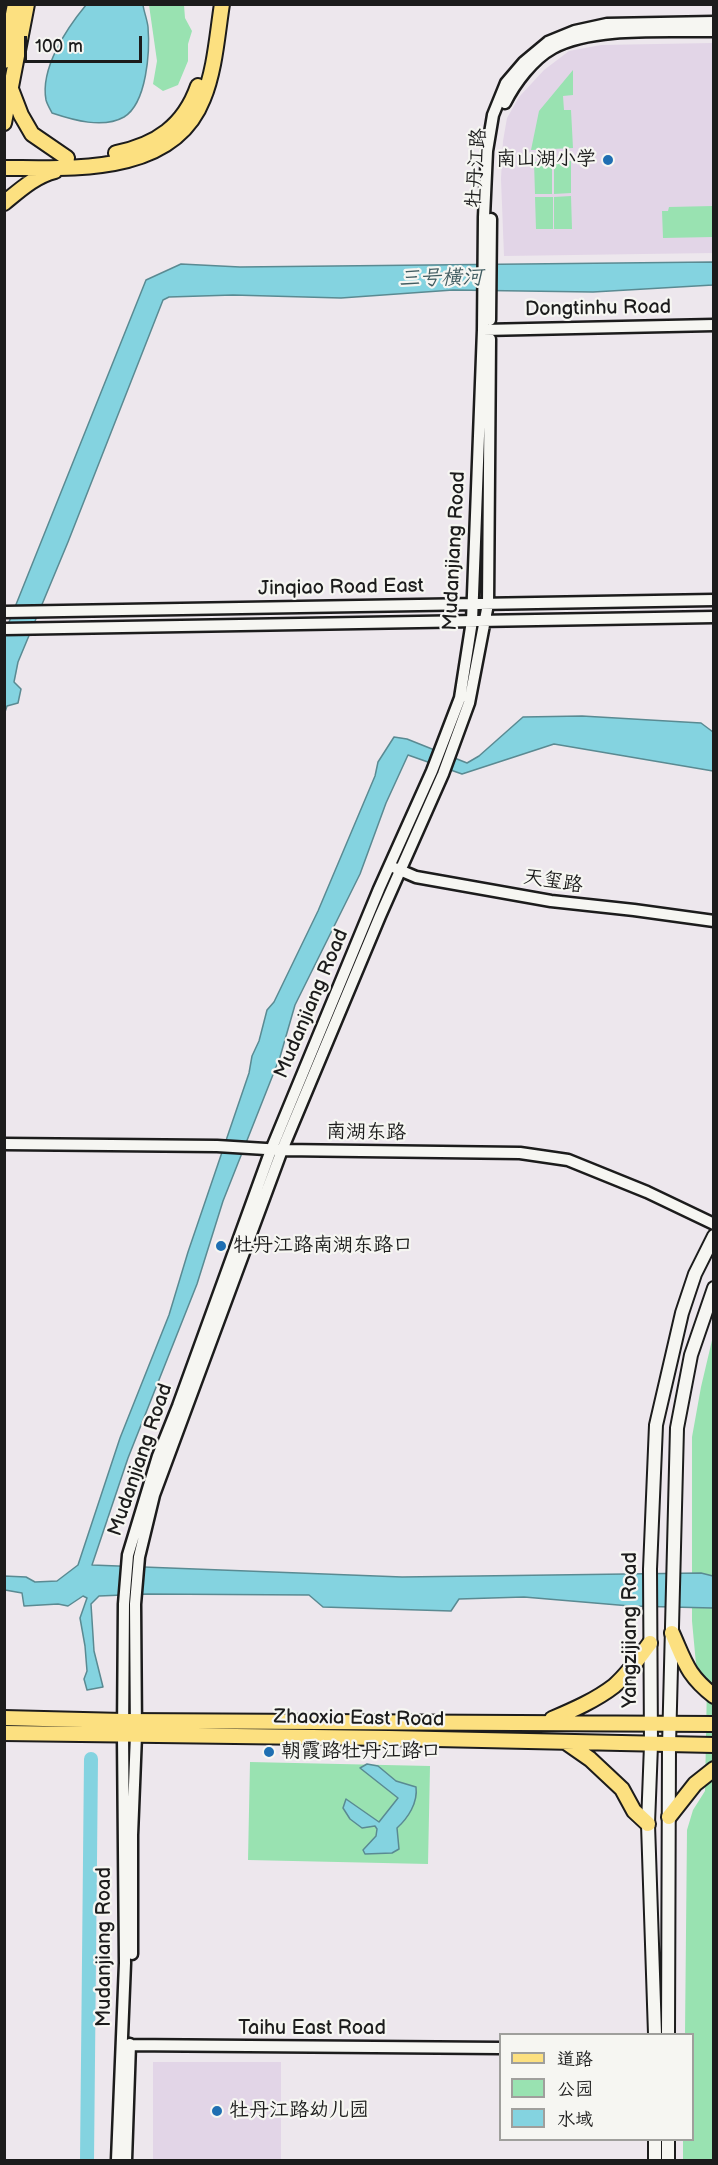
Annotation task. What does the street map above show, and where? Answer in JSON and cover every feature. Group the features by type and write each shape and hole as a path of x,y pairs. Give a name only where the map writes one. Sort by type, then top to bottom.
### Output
{"main road":[{"path":"4,61 15,4"},
{"path":"4,123 27,4"},
{"path":"4,168 96,158 132,150 156,140 178,122 194,97 204,68 214,4"},
{"path":"4,159 97,165 137,158 164,147 187,129 203,100 209,80 222,4"},
{"path":"11,89 21,115 32,134 70,162"},
{"path":"4,203 45,174 70,162"},
{"name":"Yangzijiang Road","path":"655,2033 648,1824 651,1745 650,1569 656,1425 682,1313 695,1274 714,1236"},
{"name":"Yangzijiang Road","path":"668,2033 669,1746 677,1428 691,1355 714,1288"},
{"path":"672,1633 696,1682 714,1696"},
{"path":"547,1722 614,1686 636,1663 650,1643"},
{"name":"Zhaoxia East Road","path":"4,1718 130,1721 714,1724"},
{"name":"Zhaoxia East Road","path":"4,1733 714,1745"},
{"path":"567,1743 590,1759 622,1789 634,1811 648,1824"},
{"path":"669,1817 696,1784 714,1769"},
{"path":"655,2141 655,2160"},
{"path":"668,2141 668,2160"}],"street":[{"name":"Mudanjiang Road","path":"447,749 460,698 472,621 486,330 487,151 493,115 506,82 524,62 549,42 575,31 607,24 714,22"},
{"name":"牡丹江路","path":"487,258 493,148 499,116 512,90 532,66 553,48 578,39 606,33 714,31"},
{"name":"Dongtinhu Road","path":"486,330 714,325"},
{"name":"Mudanjiang Road","path":"276,1150 401,870 437,773 469,703 488,604 486,330"},
{"name":"Jinqiao Road East","path":"5,612 714,600"},
{"name":"Jinqiao Road East","path":"4,629 714,616"},
{"name":"Mudanjiang Road","path":"126,2160 125,1963 130,1604 133,1556 276,1150 390,865 437,773"},
{"name":"天玺路","path":"390,865 416,877 551,902 634,909 714,921"},
{"name":"南湖东路","path":"4,1144 520,1153 568,1160 647,1192 714,1224"},
{"name":"Mudanjiang Road","path":"117,2160 126,2046"},
{"name":"Taihu East Road","path":"126,2046 499,2048"}],"shaded area":[{"name":"南山湖小学","path":"713,43 713,253 504,256 501,179 507,118 519,97 544,70 569,51 601,45"},
{"name":"牡丹江路幼儿园","path":"153,2062 281,2062 281,2160 153,2160"}],"green space":[{"path":"149,5 184,5 185,18 192,31 188,44 188,61 178,85 163,91 153,84 157,61"},
{"path":"573,70 573,95 563,96 564,110 571,110 573,148 531,150 539,111"},
{"path":"552,161 552,194 535,194 534,162"},
{"path":"554,161 571,161 571,193 554,194"},
{"path":"571,196 572,229 554,229 554,197"},
{"path":"535,197 553,197 553,229 536,229"},
{"path":"713,206 713,237 663,238 662,211 668,211 669,207"},
{"path":"713,1336 714,2160 683,2160 683,2141 694,2141 694,2033 685,2033 687,1830 693,1810 705,1791 707,1682 696,1664 692,1621 692,1437"},
{"path":"250,1762 430,1766 428,1864 248,1860"}],"water":[{"path":"86,5 143,5 148,24 147,62 142,89 132,110 116,121 98,123 60,116 52,113 46,100 45,88 51,62 63,37"},
{"name":"三号横河","path":"713,262 713,285 593,292 453,290 341,298 233,295 169,297 163,300 18,662 14,682 21,689 18,703 7,706 5,712 5,632 146,280 181,264 240,267"},
{"path":"582,716 701,723 713,732 713,771 554,744 462,774 408,755 386,803 360,874 295,1005 280,1057 223,1201 197,1284 128,1458 92,1565 402,1577 701,1573 713,1576 713,1608 630,1606 524,1597 459,1599 451,1611 323,1607 309,1595 99,1596 91,1604 94,1651 103,1687 87,1690 84,1679 87,1671 85,1646 80,1618 87,1598 83,1596 68,1606 58,1604 24,1606 22,1593 5,1590 4,1576 26,1577 35,1582 57,1581 78,1565 120,1438 169,1315 249,1073 267,1010 274,1002 318,911 375,776 378,762 394,737 407,739 467,763 479,756 523,717"},
{"path":"367,1764 378,1766 396,1781 416,1787 411,1810 397,1828 399,1849 392,1853 365,1854 363,1850 376,1836 377,1829 375,1826 362,1828 350,1819 343,1808 346,1799 379,1822 398,1798 360,1768"}],"waterway":[{"path":"87,2160 91,1759"}],"place":[{"name":"南山湖小学","path":"608,160"},
{"name":"牡丹江路南湖东路口","path":"221,1246"},
{"name":"朝霞路牡丹江路口","path":"269,1752"},
{"name":"牡丹江路幼儿园","path":"217,2111"}]}
